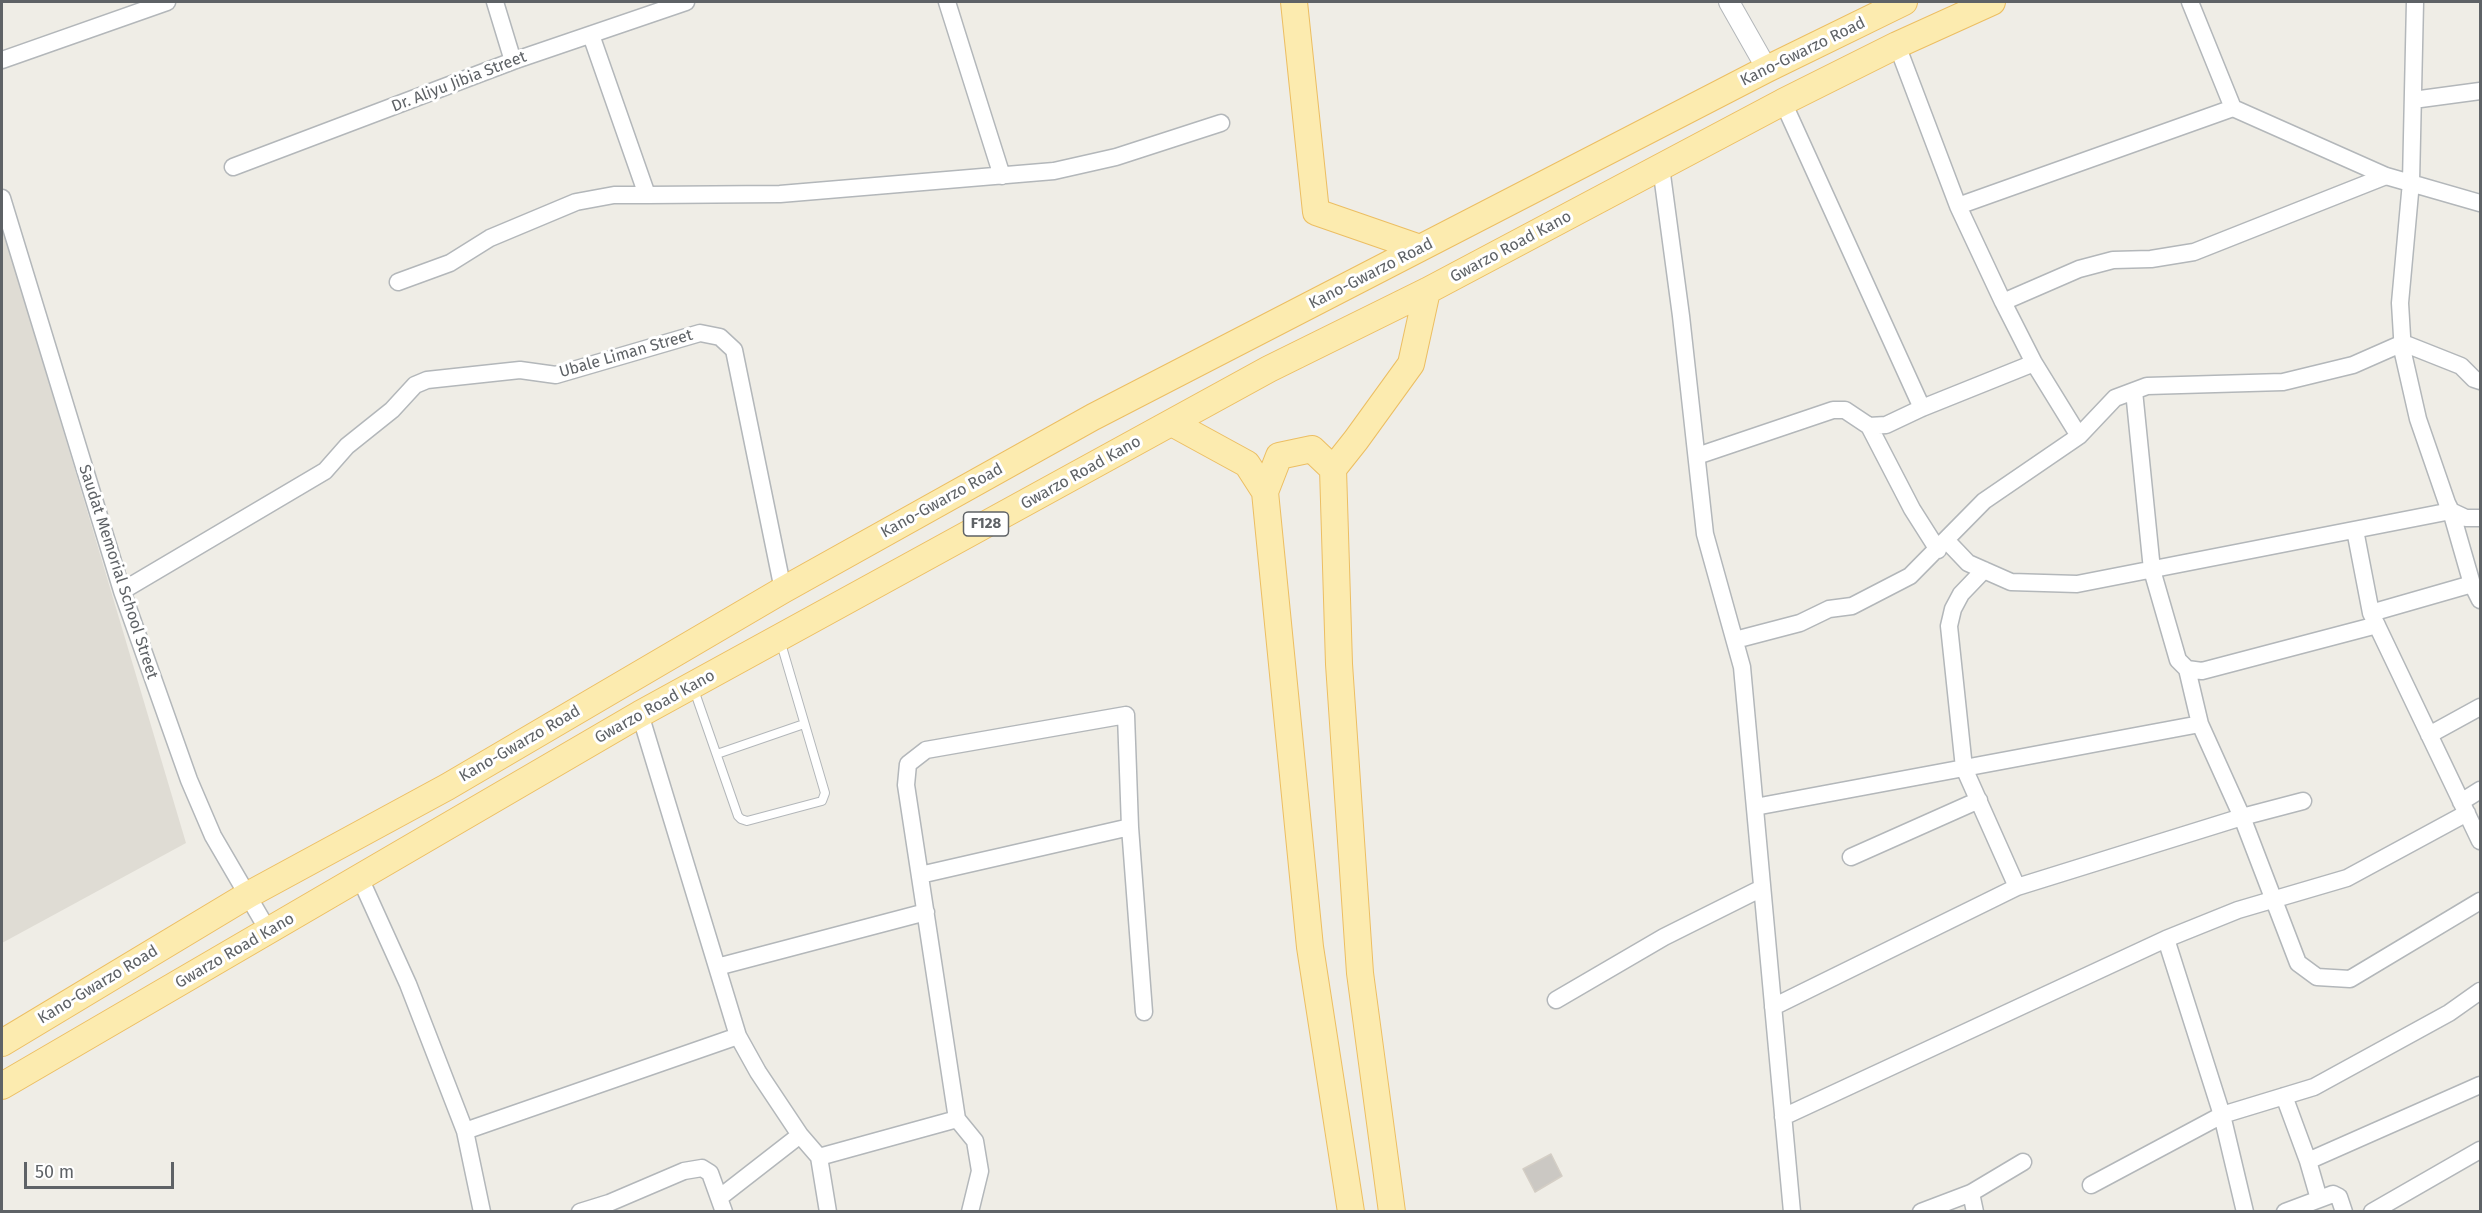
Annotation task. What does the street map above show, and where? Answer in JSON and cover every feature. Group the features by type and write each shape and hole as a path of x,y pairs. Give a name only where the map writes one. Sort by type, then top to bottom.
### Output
{"main road":[{"path":"1294,2 1316,212 1420,248"},
{"name":"Kano-Gwarzo Road","path":"2,1043 248,895 447,787 783,590 1093,417 1767,69 1905,2"},
{"name":"Gwarzo Road Kano","path":"2,1086 640,714 1269,369 1427,291 1783,102 1897,45 1992,2"},
{"path":"1392,1212 1360,973 1339,664 1333,469 1411,364 1427,291"},
{"path":"1172,423 1247,464 1265,492"},
{"path":"1333,469 1312,449 1279,456 1265,492 1310,947 1351,1212"}],"street":[{"path":"2,60 167,2"},
{"path":"495,2 513,61"},
{"name":"Dr. Aliyu Jibia Street","path":"233,167 513,61 686,2"},
{"path":"947,2 1002,176"},
{"path":"1729,2 1767,69"},
{"path":"2190,2 2233,108"},
{"path":"2415,2 2411,182 2400,303 2403,353 2418,419 2451,511 2472,584 2481,600"},
{"path":"591,34 647,195"},
{"path":"1897,45 1958,206 2034,363 2079,436"},
{"path":"2413,100 2481,91"},
{"path":"1783,102 1922,408"},
{"path":"1958,206 2233,108 2385,176 2481,203"},
{"path":"398,282 450,263 490,238 576,202 614,195 780,194 1054,171 1116,157 1221,123"},
{"path":"1661,167 1681,316 1705,534 1742,667 1792,1212"},
{"path":"2003,302 2079,269 2113,260 2151,259 2194,252 2385,176"},
{"name":"Saudat Memorial School Street","path":"2,198 122,591 185,770 213,836 269,932"},
{"name":"Ubale Liman Street","path":"122,591 324,471 347,446 392,410 415,385 427,380 520,370 556,375 700,333 720,337 734,350 783,590"},
{"path":"1735,640 1800,623 1829,609 1852,606 1910,576 1984,501 2079,436 2115,398 2147,386 2283,382 2353,365 2403,343 2461,366 2474,379 2481,381"},
{"path":"1869,426 1886,425 2034,363"},
{"path":"2134,391 2152,570 2178,660 2187,669 2200,724 2242,817 2272,901 2298,963 2317,977 2350,979 2481,902"},
{"path":"1697,456 1833,410 1845,410 1869,426 1912,509 1942,545 1968,562 2011,582 2078,584 2451,511 2466,518 2481,518"},
{"path":"2355,530 2374,619 2481,841"},
{"path":"1984,570 1961,594 1953,609 1949,626 1964,768 2017,887"},
{"path":"2187,669 2202,671 2374,619 2472,584"},
{"path":"2429,735 2481,707"},
{"path":"640,714 738,1036 758,1072 800,1135 819,1157 828,1212"},
{"path":"970,1212 980,1170 975,1141 957,1119 906,785 908,764 926,750 1126,715 1130,827 1144,1012"},
{"path":"1755,807 2200,724"},
{"path":"1783,1118 2166,939 2238,910 2347,878 2464,808 2481,790"},
{"path":"1851,857 1978,800"},
{"path":"1773,1007 2017,887 2242,817 2303,801"},
{"path":"920,876 1130,827"},
{"path":"360,878 408,984 465,1131 482,1212"},
{"path":"1556,1000 1664,938 1762,888"},
{"path":"717,967 926,912"},
{"path":"2166,939 2222,1115 2246,1212"},
{"path":"2091,1185 2222,1115 2314,1087 2450,1013 2481,991"},
{"path":"465,1131 738,1036"},
{"path":"2308,1161 2481,1085"},
{"path":"2284,1096 2308,1161 2319,1199"},
{"path":"819,1157 957,1119"},
{"path":"580,1212 610,1207 684,1170 694,1168 702,1168 710,1173 722,1205 800,1135"},
{"path":"2372,1212 2481,1150"},
{"path":"1921,1212 1971,1193 2023,1162"},
{"path":"1971,1193 1975,1212"},
{"path":"2285,1212 2337,1194 2344,1212"}],"lane":[{"path":"692,685 741,819 747,821 822,801 825,793 779,637"},
{"path":"717,753 804,724"}],"shaded area":[{"path":"2,225 186,843 2,943"}],"building":[{"path":"1551,1154 1562,1176 1535,1192 1523,1169"}]}
